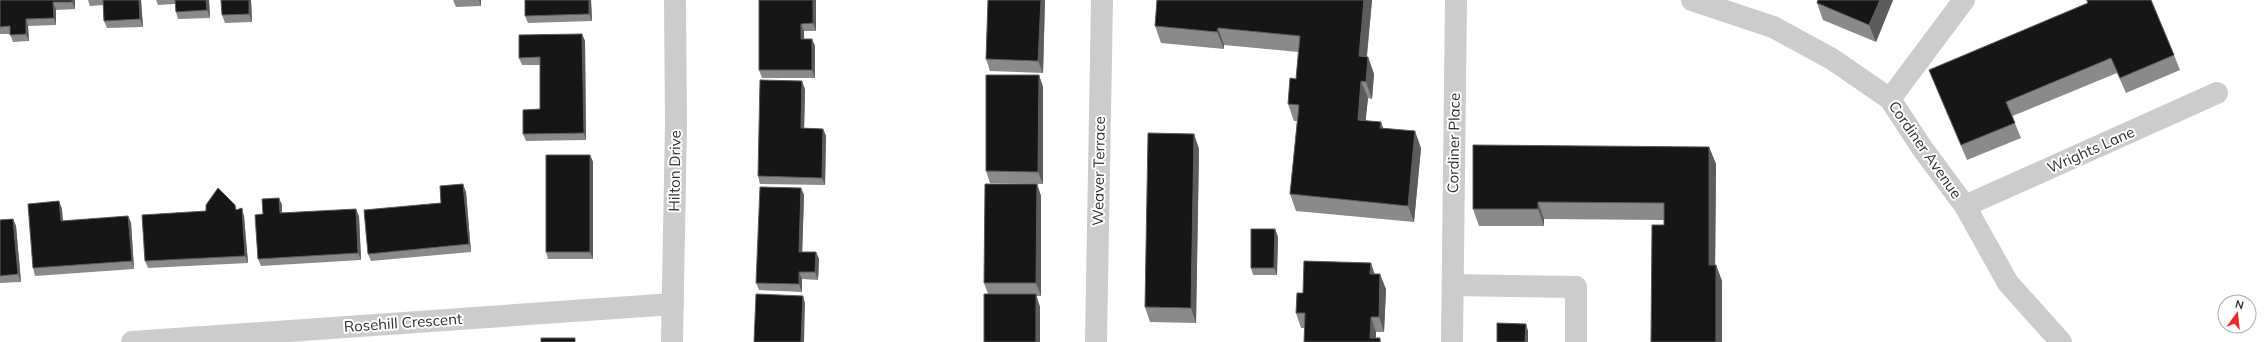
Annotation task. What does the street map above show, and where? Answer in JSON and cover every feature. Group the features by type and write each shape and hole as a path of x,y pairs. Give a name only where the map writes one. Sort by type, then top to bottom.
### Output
{"street":[{"name":"Hilton Drive","path":"672,342 676,124 676,0"},
{"name":"Weaver Terrace","path":"1096,342 1102,0"},
{"name":"Cordiner Place","path":"1452,342 1456,0"},
{"name":"Cordiner Avenue","path":"1692,0 1773,27 1832,59 1890,99 1922,148 1965,206 2008,283 2061,342"},
{"path":"1890,99 1964,0"},
{"name":"Wrights Lane","path":"1965,206 2217,93"},
{"path":"1453,285 1576,287 1576,342"},
{"name":"Rosehill Crescent","path":"132,342 212,339 673,304"}],"building":[{"path":"0,0 72,0 72,2 53,2 54,18 26,19 26,34 10,35 10,26 0,27"},
{"path":"103,0 139,0 140,19 104,21"},
{"path":"175,0 206,0 207,10 176,12"},
{"path":"221,0 249,0 249,14 222,15"},
{"path":"525,0 589,0 589,14 525,16"},
{"path":"759,0 813,0 813,23 801,24 801,39 812,39 812,70 759,70"},
{"path":"988,0 1041,0 1038,61 986,59"},
{"path":"1157,0 1364,0 1359,56 1368,57 1366,82 1361,81 1358,120 1381,122 1380,128 1415,131 1408,206 1290,194 1299,105 1288,104 1290,78 1296,79 1300,36 1218,28 1217,32 1155,26"},
{"path":"1818,0 1880,0 1869,25 1817,3"},
{"path":"2087,0 2151,0 2174,55 2120,78 2111,58 2020,96 2006,102 2015,123 1961,145 1929,70 2088,3"},
{"path":"582,34 584,133 523,134 523,110 540,109 540,57 519,58 519,35"},
{"path":"986,75 1039,75 1038,172 986,171"},
{"path":"760,80 802,81 801,128 823,129 822,178 758,176"},
{"path":"1148,133 1194,134 1191,308 1145,307"},
{"path":"1473,145 1709,147 1709,265 1716,265 1716,342 1651,342 1652,225 1664,225 1664,203 1538,202 1538,209 1473,209"},
{"path":"546,155 590,155 590,252 546,252"},
{"path":"463,184 469,244 368,254 364,210 441,203 440,186"},
{"path":"985,184 1037,184 1036,283 984,283"},
{"path":"760,187 801,188 799,252 816,252 815,272 799,272 799,284 756,283"},
{"path":"218,188 235,205 236,210 242,208 245,256 145,261 142,215 206,211 206,205"},
{"path":"279,198 280,213 356,209 358,253 258,259 255,215 263,214 262,199"},
{"path":"59,201 61,221 128,216 132,261 33,268 28,204"},
{"path":"13,219 18,274 0,276 0,220"},
{"path":"1251,229 1275,229 1274,268 1251,268"},
{"path":"1304,261 1371,263 1370,274 1380,274 1379,317 1371,317 1370,338 1380,338 1380,342 1304,342 1305,313 1296,313 1297,293 1303,293"},
{"path":"756,294 803,296 801,342 754,342"},
{"path":"984,294 1036,294 1036,342 984,342"},
{"path":"1497,323 1526,324 1525,342 1497,342"},
{"path":"541,338 575,338 575,342 541,342"}]}
